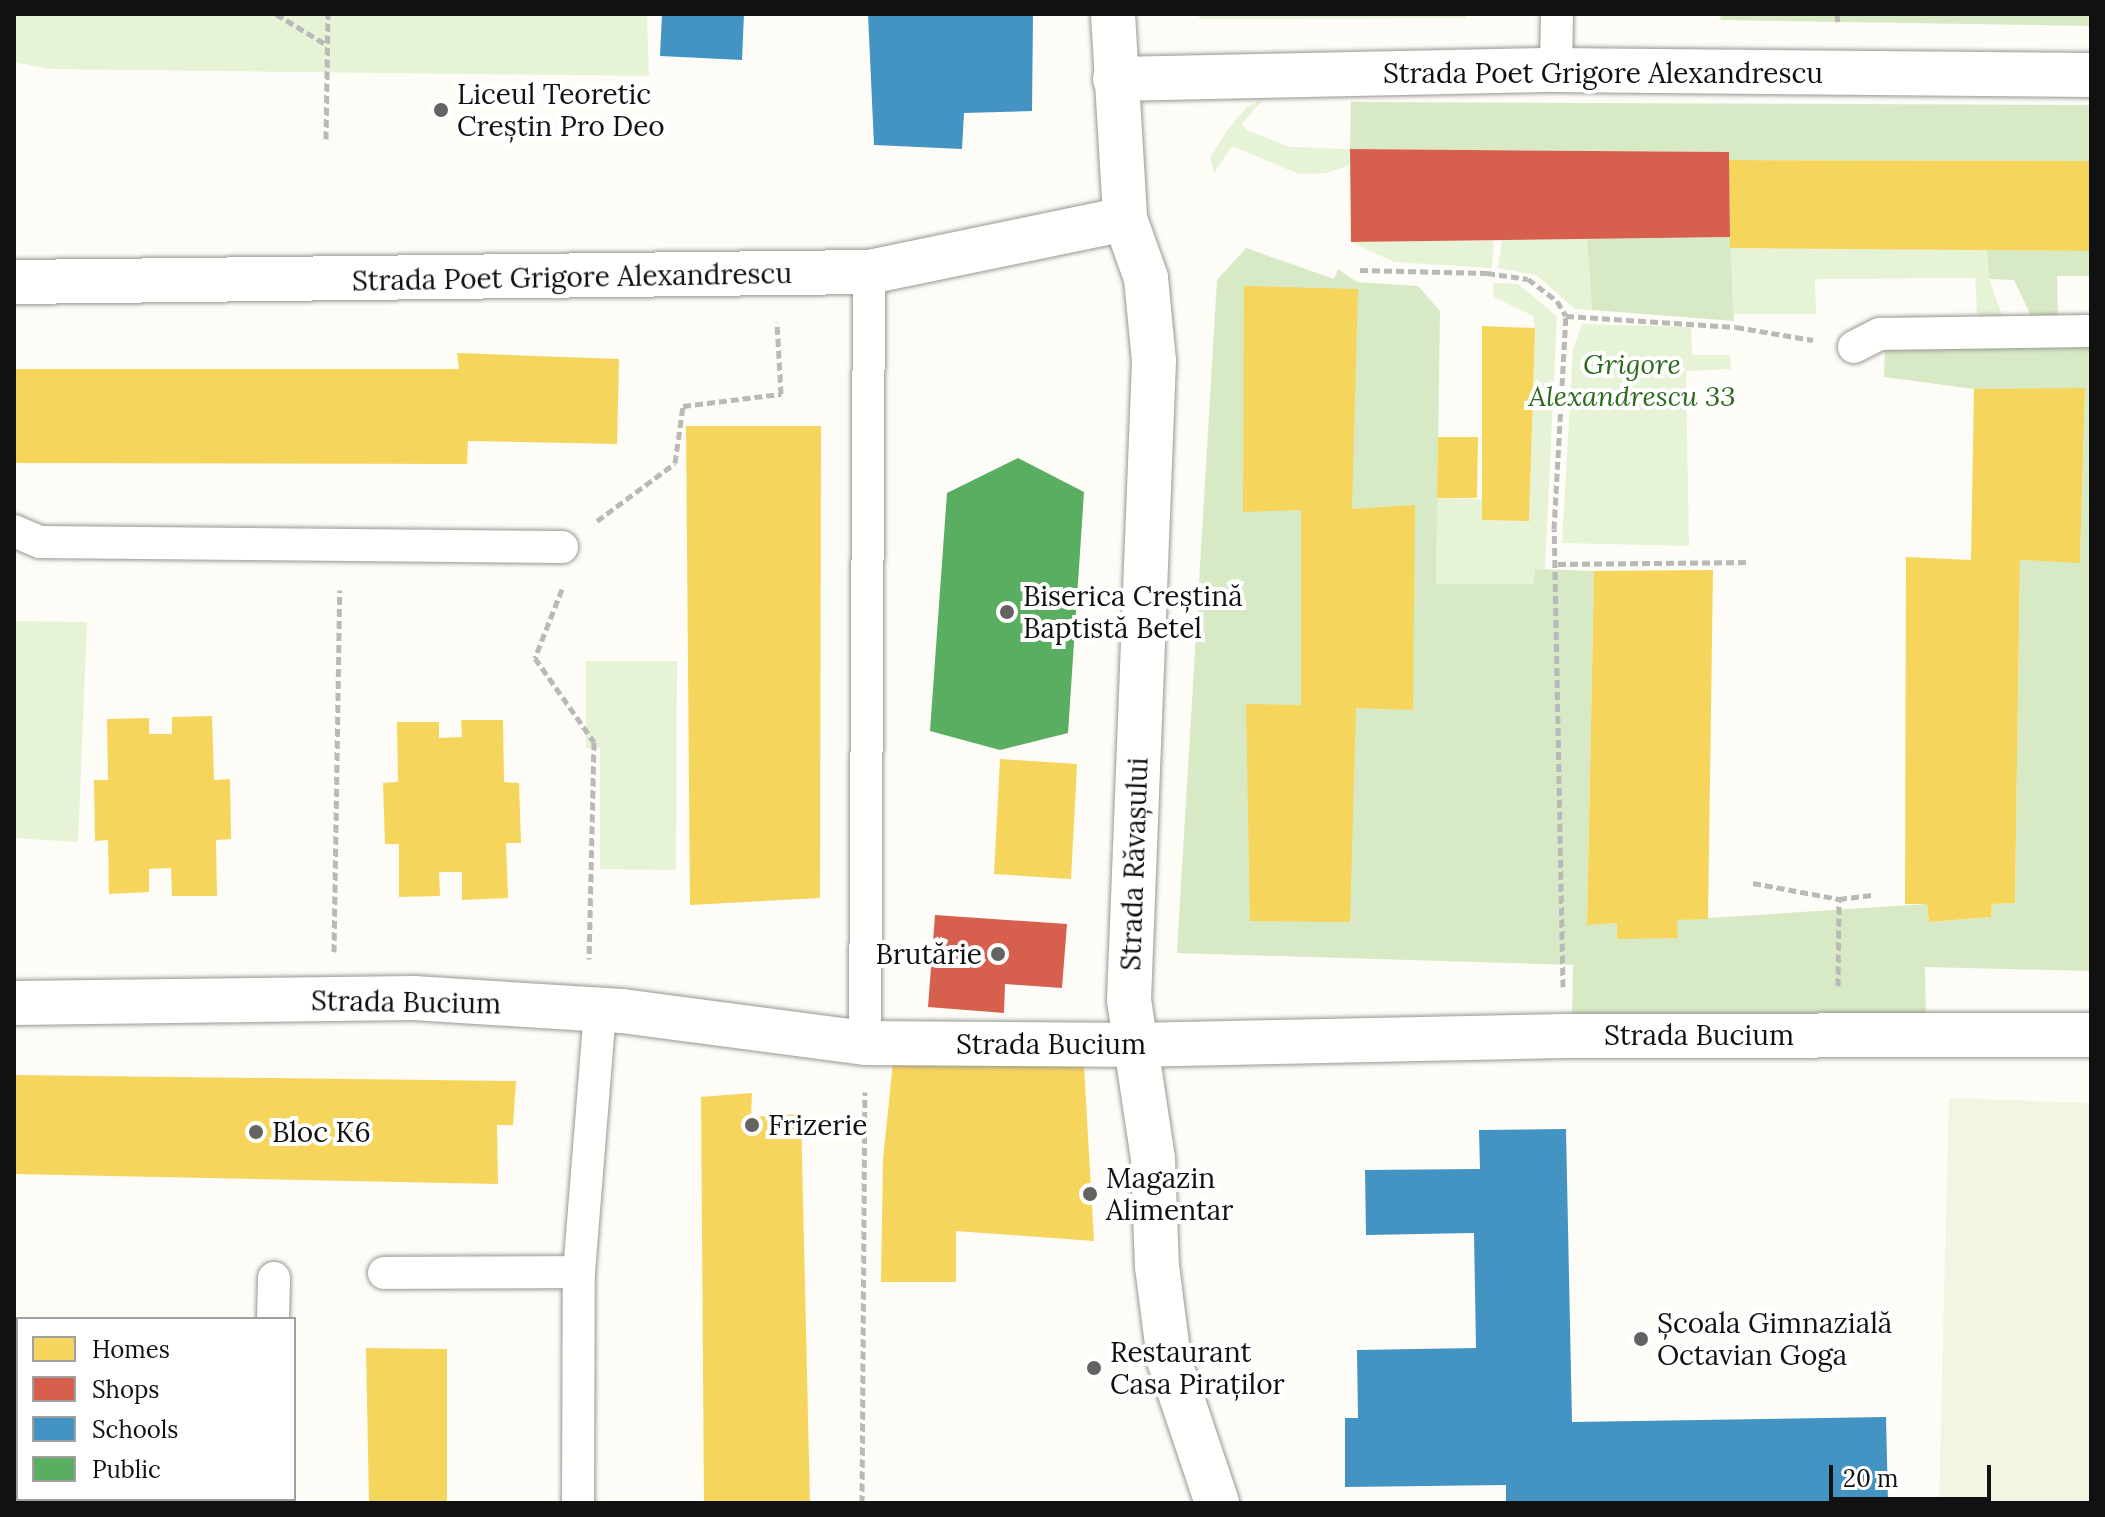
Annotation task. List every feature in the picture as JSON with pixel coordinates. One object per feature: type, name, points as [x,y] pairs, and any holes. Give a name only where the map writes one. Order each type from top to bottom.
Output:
[{"type":"street","name":"Strada Răvașului","points":[[1113,14],[1125,219],[1146,278],[1154,361],[1129,1000],[1132,1045],[1153,1159],[1157,1266],[1169,1360],[1217,1503]]},
{"type":"street","name":"Strada Poet Grigore Alexandrescu","points":[[1115,79],[1556,70],[2091,75]]},
{"type":"street","name":"Strada Poet Grigore Alexandrescu","points":[[14,282],[869,272],[1125,219]]},
{"type":"street","name":"Strada Bucium","points":[[14,1003],[333,999],[594,1009],[865,1043],[1132,1045],[1564,1036],[2091,1035]]},
{"type":"lane","points":[[1556,70],[1557,14]]},
{"type":"lane","points":[[865,1043],[869,272]]},
{"type":"lane","points":[[1854,347],[1880,334],[2091,331]]},
{"type":"lane","points":[[14,531],[40,542],[562,547]]},
{"type":"lane","points":[[578,1503],[579,1272],[594,1009]]},
{"type":"lane","points":[[384,1273],[579,1272]]},
{"type":"lane","points":[[273,1317],[274,1278]]},
{"type":"path","points":[[276,14],[328,45]]},
{"type":"path","points":[[326,139],[328,14]]},
{"type":"path","points":[[1837,14],[1838,22]]},
{"type":"path","points":[[1360,270],[1487,273],[1528,279],[1557,301],[1566,316],[1554,529],[1558,564],[1564,1036]]},
{"type":"path","points":[[594,1009],[594,742],[535,658],[562,597],[562,547],[675,463],[683,406],[781,394],[775,273]]},
{"type":"path","points":[[1566,316],[1736,327],[1854,347]]},
{"type":"path","points":[[333,999],[340,545]]},
{"type":"path","points":[[1558,564],[1749,562]]},
{"type":"path","points":[[1753,883],[1839,899],[1874,895]]},
{"type":"path","points":[[1838,1035],[1839,899]]},
{"type":"path","points":[[862,1503],[865,1043]]},
{"type":"green space","points":[[14,14],[647,14],[649,76],[50,69],[14,62]]},
{"type":"green space","points":[[1193,14],[1466,14],[1466,18],[1203,19]]},
{"type":"green space","points":[[1721,14],[2091,14],[2091,26],[1720,20]]},
{"type":"green space","points":[[1264,99],[1242,123],[1246,130],[1290,147],[1350,149],[1350,165],[1327,173],[1299,174],[1232,146],[1214,173],[1210,157],[1229,128],[1247,107]]},
{"type":"green space","points":[[1351,102],[2091,105],[2091,161],[1729,160],[1728,152],[1350,149]]},
{"type":"green space","points":[[1730,237],[1734,321],[1592,310],[1587,239]]},
{"type":"green space","points":[[1587,239],[1592,310],[1575,309],[1536,275],[1498,268],[1502,240]]},
{"type":"green space","points":[[1494,240],[1492,268],[1394,262],[1351,242]]},
{"type":"green space","points":[[1246,248],[1334,279],[1338,269],[1357,282],[1418,286],[1440,311],[1436,584],[1533,584],[1535,569],[1594,571],[1587,925],[1617,923],[1617,939],[1677,920],[1927,904],[1929,922],[1991,917],[1992,904],[2015,903],[2020,560],[2080,562],[2085,389],[1974,389],[1884,377],[1885,344],[2091,339],[2091,971],[1925,967],[1926,1022],[1572,1024],[1573,965],[1177,953],[1217,280]]},
{"type":"green space","points":[[1730,248],[1987,250],[1989,279],[2006,327],[1978,329],[1975,278],[1815,279],[1816,314],[1734,314]]},
{"type":"green space","points":[[1987,250],[2091,251],[2091,276],[2057,276],[2058,326],[2036,326],[2014,280],[1989,279]]},
{"type":"green space","points":[[1493,283],[1518,284],[1557,316],[1545,571],[1535,569],[1533,584],[1436,584],[1437,498],[1483,499],[1483,520],[1529,521],[1535,328],[1533,316],[1494,297]]},
{"type":"green space","name":"Grigore Alexandrescu 33","points":[[1582,324],[1691,327],[1692,355],[1730,355],[1731,369],[1686,371],[1689,546],[1562,543],[1573,349]]},
{"type":"green space","points":[[14,621],[87,622],[78,842],[14,838]]},
{"type":"green space","points":[[586,661],[677,661],[676,870],[600,869],[600,748],[586,748]]},
{"type":"green space","points":[[1949,1098],[2091,1103],[2091,1503],[1939,1503]]},
{"type":"building: Homes","points":[[1729,160],[2091,161],[2091,251],[1730,248]]},
{"type":"building: Homes","points":[[1244,286],[1358,289],[1352,509],[1415,505],[1413,710],[1356,708],[1350,922],[1250,921],[1246,704],[1301,705],[1301,510],[1243,512]]},
{"type":"building: Homes","points":[[1482,326],[1535,328],[1529,521],[1482,520]]},
{"type":"building: Homes","points":[[457,353],[619,359],[617,444],[468,441],[467,464],[14,463],[14,369],[459,369]]},
{"type":"building: Homes","points":[[2085,388],[2080,563],[2020,560],[2015,903],[1992,904],[1991,917],[1929,922],[1927,904],[1905,904],[1906,557],[1971,560],[1974,389]]},
{"type":"building: Homes","points":[[686,426],[821,426],[820,898],[690,905]]},
{"type":"building: Homes","points":[[1438,437],[1478,437],[1477,498],[1437,498]]},
{"type":"building: Homes","points":[[1713,570],[1708,919],[1677,920],[1678,938],[1617,939],[1617,923],[1587,925],[1594,571]]},
{"type":"building: Homes","points":[[212,716],[214,780],[230,779],[231,839],[216,840],[217,896],[172,896],[171,868],[149,869],[149,892],[109,894],[108,840],[95,841],[94,780],[108,780],[107,719],[149,718],[149,734],[172,734],[172,717]]},
{"type":"building: Homes","points":[[461,720],[503,720],[504,782],[519,783],[521,843],[506,843],[508,898],[462,900],[462,872],[439,872],[440,896],[399,897],[399,844],[385,844],[383,783],[398,782],[397,722],[439,722],[439,738],[462,737]]},
{"type":"building: Homes","points":[[1000,759],[1077,764],[1071,879],[994,874]]},
{"type":"building: Homes","points":[[893,1062],[1084,1066],[1094,1241],[956,1231],[956,1282],[881,1282],[883,1160]]},
{"type":"building: Homes","name":"Bloc K6","points":[[14,1075],[516,1081],[513,1125],[497,1125],[498,1184],[14,1174]]},
{"type":"building: Homes","points":[[752,1093],[751,1117],[801,1114],[810,1503],[704,1503],[701,1097]]},
{"type":"building: Homes","points":[[366,1348],[447,1349],[447,1503],[369,1503]]},
{"type":"building: Homes","points":[[70,1501],[154,1501],[154,1503]]},
{"type":"building: Shops","points":[[1350,149],[1729,152],[1730,237],[1351,242]]},
{"type":"building: Shops","name":"Brutărie","points":[[935,915],[1067,924],[1062,988],[1005,984],[1004,1013],[928,1007]]},
{"type":"building: Schools","points":[[662,14],[744,14],[742,60],[660,56]]},
{"type":"building: Schools","points":[[868,14],[1033,14],[1032,111],[964,113],[962,149],[874,145]]},
{"type":"building: Schools","points":[[1566,1129],[1572,1422],[1886,1417],[1888,1503],[1506,1503],[1506,1485],[1345,1487],[1345,1418],[1358,1418],[1357,1350],[1476,1348],[1474,1233],[1366,1235],[1365,1170],[1480,1169],[1479,1130]]},
{"type":"building: Public","name":"Biserica Creștină Baptistă Betel","points":[[1018,458],[1084,492],[1068,733],[1000,750],[930,731],[947,493]]},
{"type":"place","name":"Liceul Teoretic Creștin Pro Deo","points":[[441,110]]},
{"type":"place","name":"Biserica Creștină Baptistă Betel","points":[[1007,612]]},
{"type":"place","name":"Brutărie","points":[[998,954]]},
{"type":"place","name":"Frizerie","points":[[752,1125]]},
{"type":"place","name":"Bloc K6","points":[[256,1132]]},
{"type":"place","name":"Magazin Alimentar","points":[[1090,1194]]},
{"type":"place","name":"Școala Gimnazială Octavian Goga","points":[[1641,1339]]},
{"type":"place","name":"Restaurant Casa Piraților","points":[[1094,1368]]}]
